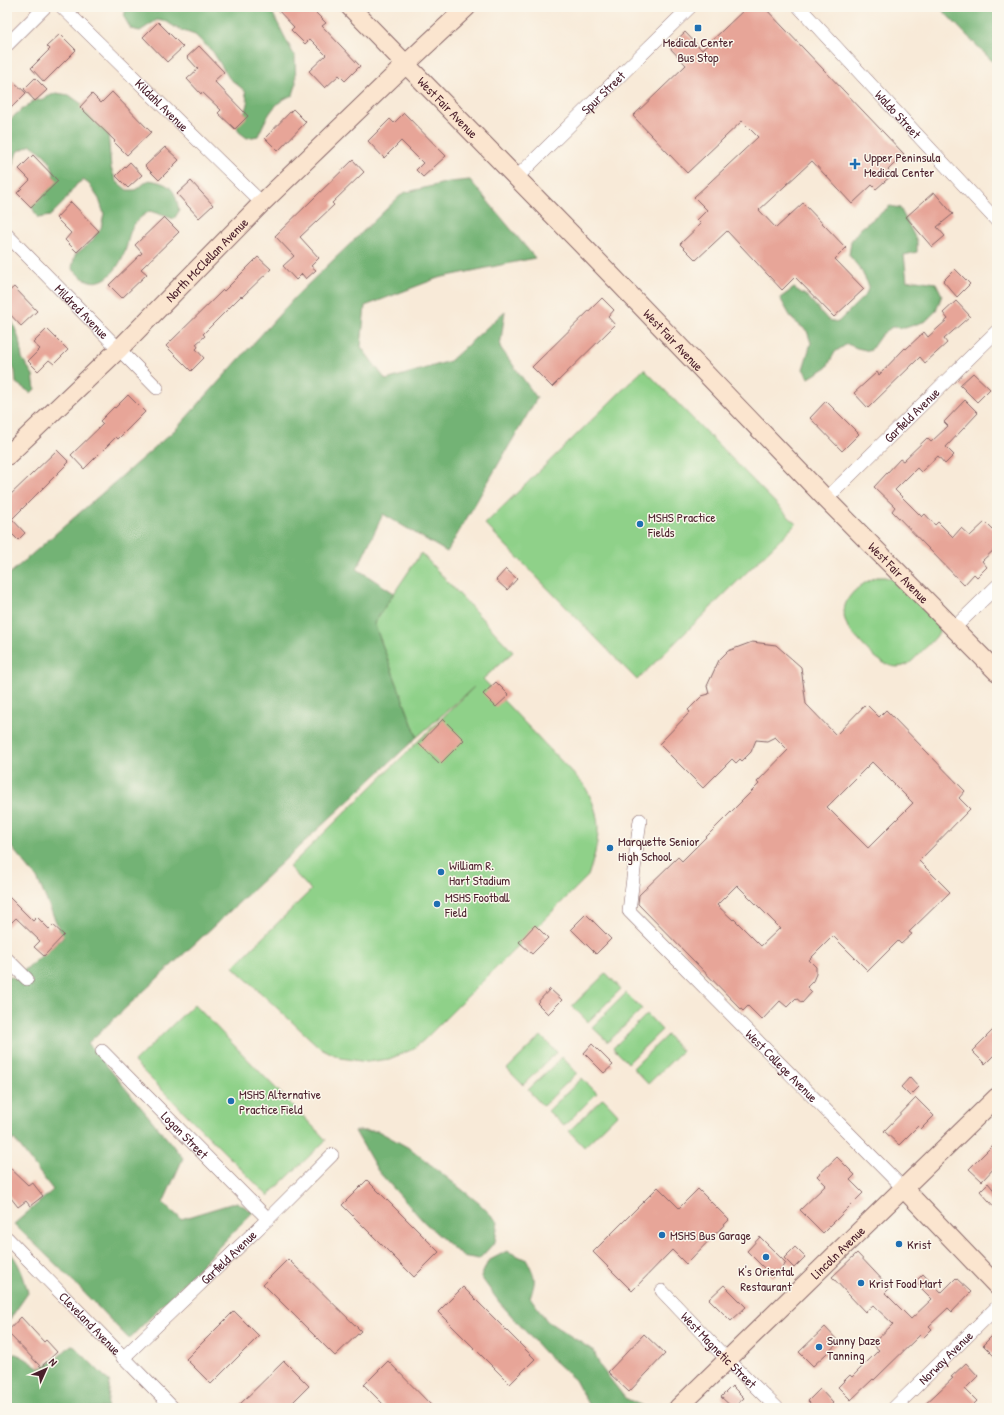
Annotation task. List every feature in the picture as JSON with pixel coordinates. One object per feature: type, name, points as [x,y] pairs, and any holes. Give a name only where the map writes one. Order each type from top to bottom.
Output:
[{"type":"street","points":[[7,45],[45,7]]},
{"type":"street","name":"Kildahl Avenue","points":[[62,7],[262,203]]},
{"type":"street","name":"West Fair Avenue","points":[[350,7],[826,499],[997,672]]},
{"type":"street","name":"North McClellan Avenue","points":[[7,456],[119,349],[262,203],[467,7]]},
{"type":"street","name":"Spur Street","points":[[516,178],[690,7]]},
{"type":"street","name":"Waldo Street","points":[[799,7],[997,221]]},
{"type":"street","name":"Mildred Avenue","points":[[7,235],[157,388]]},
{"type":"street","name":"Garfield Avenue","points":[[826,499],[997,331]]},
{"type":"street","points":[[954,628],[997,586]]},
{"type":"street","name":"West College Avenue","points":[[640,820],[629,911],[904,1188],[997,1286]]},
{"type":"street","points":[[7,959],[27,979]]},
{"type":"street","name":"Logan Street","points":[[102,1051],[268,1220]]},
{"type":"street","name":"Lincoln Avenue","points":[[678,1408],[997,1097]]},
{"type":"street","name":"Garfield Avenue","points":[[123,1358],[268,1220],[332,1155]]},
{"type":"street","name":"Cleveland Avenue","points":[[7,1238],[173,1408]]},
{"type":"street","name":"West Magnetic Street","points":[[662,1291],[727,1359],[777,1408]]},
{"type":"street","name":"Norway Avenue","points":[[894,1408],[997,1307]]},
{"type":"green space","points":[[126,7],[268,7],[295,57],[296,85],[293,95],[280,102],[271,111],[258,136],[247,138],[239,132],[235,121],[243,116],[248,105],[245,91],[229,78],[213,52],[195,35],[178,29],[167,22],[157,20],[140,31],[131,29],[124,17]]},
{"type":"green space","points":[[939,7],[997,7],[997,66]]},
{"type":"green space","points":[[56,93],[69,95],[86,107],[108,132],[111,168],[116,181],[127,190],[135,190],[149,180],[163,183],[174,193],[178,204],[179,211],[174,219],[150,211],[139,219],[131,230],[125,251],[116,269],[103,280],[96,282],[88,281],[72,268],[75,255],[91,242],[101,228],[104,214],[99,199],[89,184],[83,180],[77,184],[62,204],[50,216],[38,218],[29,202],[54,175],[49,160],[31,145],[17,152],[7,181],[7,123],[33,101],[43,99]]},
{"type":"green space","points":[[470,180],[535,258],[438,278],[365,306],[361,347],[386,380],[450,361],[505,311],[500,347],[537,398],[447,552],[383,514],[357,569],[394,593],[374,623],[417,737],[88,1043],[183,1158],[163,1203],[181,1219],[237,1202],[253,1212],[129,1339],[68,1276],[14,1224],[53,1190],[14,1139],[7,1146],[7,976],[15,978],[63,938],[37,878],[7,842],[7,576],[177,428],[297,295],[403,193],[449,182]]},
{"type":"green space","points":[[890,206],[900,208],[917,241],[917,252],[904,255],[907,281],[916,280],[936,283],[942,295],[936,311],[926,321],[905,328],[892,327],[881,335],[870,351],[847,344],[835,352],[827,367],[809,378],[803,369],[811,343],[807,331],[792,319],[780,298],[794,288],[808,297],[828,320],[838,322],[866,294],[869,286],[861,270],[849,255],[851,241],[860,229]]},
{"type":"green space","points":[[7,315],[13,323],[19,339],[22,358],[33,375],[35,389],[31,393],[16,383],[15,371],[7,358]]},
{"type":"green space","name":"MSHS Practice Fields","points":[[644,369],[796,524],[637,680],[485,524]]},
{"type":"green space","name":"William R. Hart Stadium","points":[[421,553],[513,652],[483,679],[584,785],[595,808],[598,830],[597,840],[588,876],[424,1040],[411,1050],[389,1059],[367,1062],[341,1058],[319,1047],[233,967],[311,890],[289,867],[474,687],[417,737],[374,623]]},
{"type":"green space","points":[[877,577],[885,577],[894,580],[939,626],[940,630],[934,639],[910,663],[906,665],[898,667],[890,666],[882,662],[874,656],[849,630],[845,620],[845,607],[850,596],[865,583]]},
{"type":"green space","points":[[606,973],[621,989],[588,1022],[572,1006]]},
{"type":"green space","points":[[626,993],[642,1009],[608,1042],[592,1027]]},
{"type":"green space","name":"MSHS Alternative Practice Field","points":[[194,1004],[326,1140],[268,1196],[134,1062]]},
{"type":"green space","points":[[647,1014],[662,1030],[628,1063],[613,1048]]},
{"type":"green space","points":[[667,1035],[682,1051],[648,1084],[633,1068]]},
{"type":"green space","points":[[541,1036],[557,1052],[523,1085],[507,1069]]},
{"type":"green space","points":[[562,1057],[577,1073],[543,1106],[528,1090]]},
{"type":"green space","points":[[582,1078],[597,1093],[564,1126],[548,1111]]},
{"type":"green space","points":[[603,1098],[618,1114],[584,1147],[569,1131]]},
{"type":"green space","points":[[355,1131],[378,1131],[411,1149],[480,1204],[498,1222],[495,1242],[479,1259],[462,1256],[424,1222],[378,1171]]},
{"type":"green space","points":[[7,1249],[15,1259],[25,1281],[28,1293],[10,1319],[7,1318]]},
{"type":"green space","points":[[507,1251],[527,1260],[534,1278],[534,1286],[530,1297],[547,1321],[594,1351],[600,1366],[625,1398],[647,1408],[590,1408],[575,1380],[545,1353],[499,1302],[481,1277],[488,1261]]},
{"type":"green space","points":[[72,1346],[75,1347],[110,1382],[107,1408],[7,1408],[7,1353],[17,1354],[41,1368],[55,1360]]},
{"type":"building","points":[[275,7],[310,7],[326,23],[322,26],[360,66],[345,81],[339,75],[325,88],[309,71],[326,55],[310,39],[305,44],[291,30],[294,27]]},
{"type":"building","name":"Upper Peninsula Medical Center","points":[[747,7],[764,7],[904,154],[888,170],[892,175],[876,189],[872,185],[852,204],[812,161],[759,210],[776,228],[803,203],[846,248],[835,259],[864,289],[834,317],[795,277],[782,290],[727,231],[696,260],[680,244],[701,224],[697,220],[707,210],[694,197],[758,137],[742,121],[687,173],[633,116],[686,65],[669,47],[685,32],[702,50]]},
{"type":"building","points":[[158,22],[183,47],[167,62],[143,37]]},
{"type":"building","points":[[60,34],[76,50],[44,82],[31,68],[50,49],[47,46]]},
{"type":"building","points":[[199,46],[224,72],[214,81],[248,116],[235,129],[218,113],[221,110],[202,92],[201,94],[187,79],[198,69],[187,57]]},
{"type":"building","points":[[35,78],[47,90],[35,101],[24,89]]},
{"type":"building","points":[[13,81],[26,93],[7,112],[7,87]]},
{"type":"building","points":[[112,92],[151,132],[127,155],[114,142],[115,141],[80,107],[92,94],[101,103]]},
{"type":"building","points":[[293,109],[306,122],[278,151],[265,138]]},
{"type":"building","points":[[404,113],[446,156],[423,177],[416,170],[423,163],[401,141],[384,158],[368,141],[390,119],[394,123]]},
{"type":"building","points":[[165,147],[179,160],[159,180],[145,166]]},
{"type":"building","points":[[33,155],[58,181],[31,207],[17,193],[30,180],[19,169]]},
{"type":"building","points":[[353,160],[364,172],[332,203],[334,205],[300,237],[319,258],[311,266],[316,270],[306,279],[302,274],[296,280],[283,266],[294,256],[275,236]]},
{"type":"building","points":[[130,162],[142,175],[128,188],[116,176]]},
{"type":"building","points":[[191,181],[213,205],[199,218],[177,194]]},
{"type":"building","points":[[934,192],[953,214],[937,227],[945,236],[932,247],[906,217]]},
{"type":"building","points":[[71,202],[99,231],[77,252],[65,240],[71,233],[56,218]]},
{"type":"building","points":[[164,217],[179,232],[141,269],[147,274],[122,298],[109,285],[142,253],[135,245]]},
{"type":"building","points":[[258,257],[271,269],[242,297],[241,296],[203,334],[205,336],[196,344],[198,347],[196,349],[204,358],[191,371],[166,346]]},
{"type":"building","points":[[955,269],[970,284],[957,297],[943,281]]},
{"type":"building","points":[[14,287],[37,311],[21,326],[7,311],[7,293]]},
{"type":"building","points":[[602,298],[614,310],[608,317],[615,325],[552,387],[532,367]]},
{"type":"building","points":[[956,301],[970,316],[944,339],[947,343],[925,363],[920,357],[868,408],[854,393],[877,372],[879,375],[905,348],[906,349],[924,332],[928,337],[948,319],[943,313]]},
{"type":"building","points":[[47,329],[68,350],[54,364],[49,360],[38,371],[28,361],[40,349],[33,343]]},
{"type":"building","points":[[973,373],[990,389],[977,402],[960,385]]},
{"type":"building","points":[[128,395],[145,412],[118,439],[116,437],[84,469],[71,455],[103,424],[100,421]]},
{"type":"building","points":[[965,400],[978,413],[946,447],[954,455],[945,464],[938,456],[921,472],[917,468],[895,490],[922,517],[925,514],[935,525],[938,522],[953,537],[961,528],[970,536],[985,522],[992,529],[997,524],[997,547],[982,561],[987,567],[977,577],[974,574],[964,585],[892,511],[895,507],[874,487],[900,459],[903,461],[927,438],[931,442],[948,426],[944,422]]},
{"type":"building","points":[[826,401],[859,434],[842,451],[810,418]]},
{"type":"building","points":[[57,450],[69,462],[12,519],[25,533],[18,540],[7,529],[7,498]]},
{"type":"building","points":[[506,569],[517,579],[507,590],[496,580]]},
{"type":"building","name":"Marquette Senior High School","points":[[752,642],[776,645],[801,667],[806,704],[836,735],[866,704],[879,717],[886,710],[965,791],[959,798],[970,809],[919,861],[950,892],[909,932],[912,934],[901,944],[898,941],[868,971],[833,936],[809,960],[816,967],[816,974],[813,981],[807,987],[812,992],[802,1003],[796,998],[787,1007],[780,1001],[762,1020],[748,1006],[743,1011],[638,904],[639,895],[678,857],[682,861],[759,784],[757,782],[788,750],[775,737],[767,741],[756,740],[751,752],[742,761],[740,759],[736,763],[732,759],[703,788],[659,744],[690,712],[688,710],[702,696],[709,694],[707,686],[719,660],[728,651]],"holes":[[[872,762],[913,803],[868,848],[827,807]],[[737,885],[780,928],[761,946],[734,919],[733,920],[717,905]]]},
{"type":"building","points":[[496,682],[509,695],[496,707],[483,694]]},
{"type":"building","points":[[443,719],[464,740],[440,764],[419,744]]},
{"type":"building","points":[[7,895],[33,921],[37,917],[49,929],[53,925],[64,935],[44,956],[34,947],[40,941],[16,918],[7,927]]},
{"type":"building","points":[[586,914],[611,939],[596,954],[571,929]]},
{"type":"building","points":[[535,925],[548,938],[532,954],[519,942]]},
{"type":"building","points":[[550,989],[562,1000],[548,1014],[537,1003]]},
{"type":"building","points":[[997,1026],[997,1052],[985,1064],[972,1051]]},
{"type":"building","points":[[592,1044],[613,1065],[604,1073],[584,1053]]},
{"type":"building","points":[[910,1077],[919,1087],[910,1096],[901,1087]]},
{"type":"building","points":[[916,1098],[934,1116],[921,1129],[918,1126],[899,1145],[884,1131]]},
{"type":"building","points":[[997,1141],[997,1165],[982,1181],[969,1169]]},
{"type":"building","points":[[837,1157],[855,1175],[850,1180],[863,1193],[823,1233],[800,1210],[826,1185],[817,1176]]},
{"type":"building","points":[[7,1165],[28,1185],[32,1182],[43,1196],[30,1206],[26,1201],[18,1207],[7,1193]]},
{"type":"building","points":[[367,1180],[439,1252],[414,1277],[342,1205]]},
{"type":"building","points":[[988,1183],[997,1194],[997,1210],[980,1191]]},
{"type":"building","name":"MSHS Bus Garage","points":[[658,1187],[679,1208],[698,1189],[729,1220],[686,1264],[672,1250],[632,1291],[593,1252]]},
{"type":"building","name":"K's Oriental Restaurant","points":[[760,1237],[786,1263],[773,1277],[747,1251]]},
{"type":"building","points":[[795,1247],[805,1257],[794,1268],[784,1258]]},
{"type":"building","points":[[857,1253],[890,1288],[885,1293],[911,1319],[932,1299],[915,1282],[923,1274],[941,1293],[956,1278],[971,1292],[952,1312],[948,1308],[929,1326],[932,1329],[923,1338],[920,1335],[874,1380],[873,1379],[851,1400],[838,1387],[850,1375],[852,1377],[879,1350],[872,1344],[893,1324],[873,1305],[865,1312],[832,1277]]},
{"type":"building","points":[[288,1259],[361,1331],[335,1356],[263,1284]]},
{"type":"building","points":[[724,1285],[746,1307],[731,1321],[709,1299]]},
{"type":"building","points":[[463,1287],[535,1359],[510,1384],[438,1312]]},
{"type":"building","points":[[234,1311],[259,1336],[211,1384],[186,1359]]},
{"type":"building","points":[[21,1317],[44,1342],[46,1340],[57,1352],[41,1367],[7,1332]]},
{"type":"building","name":"Sunny Daze Tanning","points":[[825,1327],[839,1342],[813,1366],[799,1352]]},
{"type":"building","points":[[997,1331],[997,1359],[983,1345]]},
{"type":"building","points":[[644,1334],[665,1354],[629,1392],[608,1372]]},
{"type":"building","points":[[284,1361],[309,1386],[287,1408],[236,1408]]},
{"type":"building","points":[[388,1361],[434,1408],[387,1408],[364,1385]]},
{"type":"building","points":[[966,1363],[978,1376],[965,1389],[977,1401],[970,1408],[921,1408],[953,1378],[951,1377]]},
{"type":"building","points":[[732,1386],[744,1398],[733,1408],[721,1397]]},
{"type":"building","points":[[820,1389],[833,1403],[828,1408],[815,1408],[808,1401]]},
{"type":"place","name":"Medical Center Bus Stop","points":[[698,28]]},
{"type":"place","name":"Upper Peninsula Medical Center","points":[[855,164]]},
{"type":"place","name":"MSHS Practice Fields","points":[[640,524]]},
{"type":"place","name":"Marquette Senior High School","points":[[610,848]]},
{"type":"place","name":"William R. Hart Stadium","points":[[441,872]]},
{"type":"place","name":"MSHS Football Field","points":[[437,904]]},
{"type":"place","name":"MSHS Alternative Practice Field","points":[[231,1101]]},
{"type":"place","name":"MSHS Bus Garage","points":[[662,1235]]},
{"type":"place","name":"Krist","points":[[899,1244]]},
{"type":"place","name":"K's Oriental Restaurant","points":[[766,1257]]},
{"type":"place","name":"Krist Food Mart","points":[[861,1283]]},
{"type":"place","name":"Sunny Daze Tanning","points":[[819,1347]]}]
